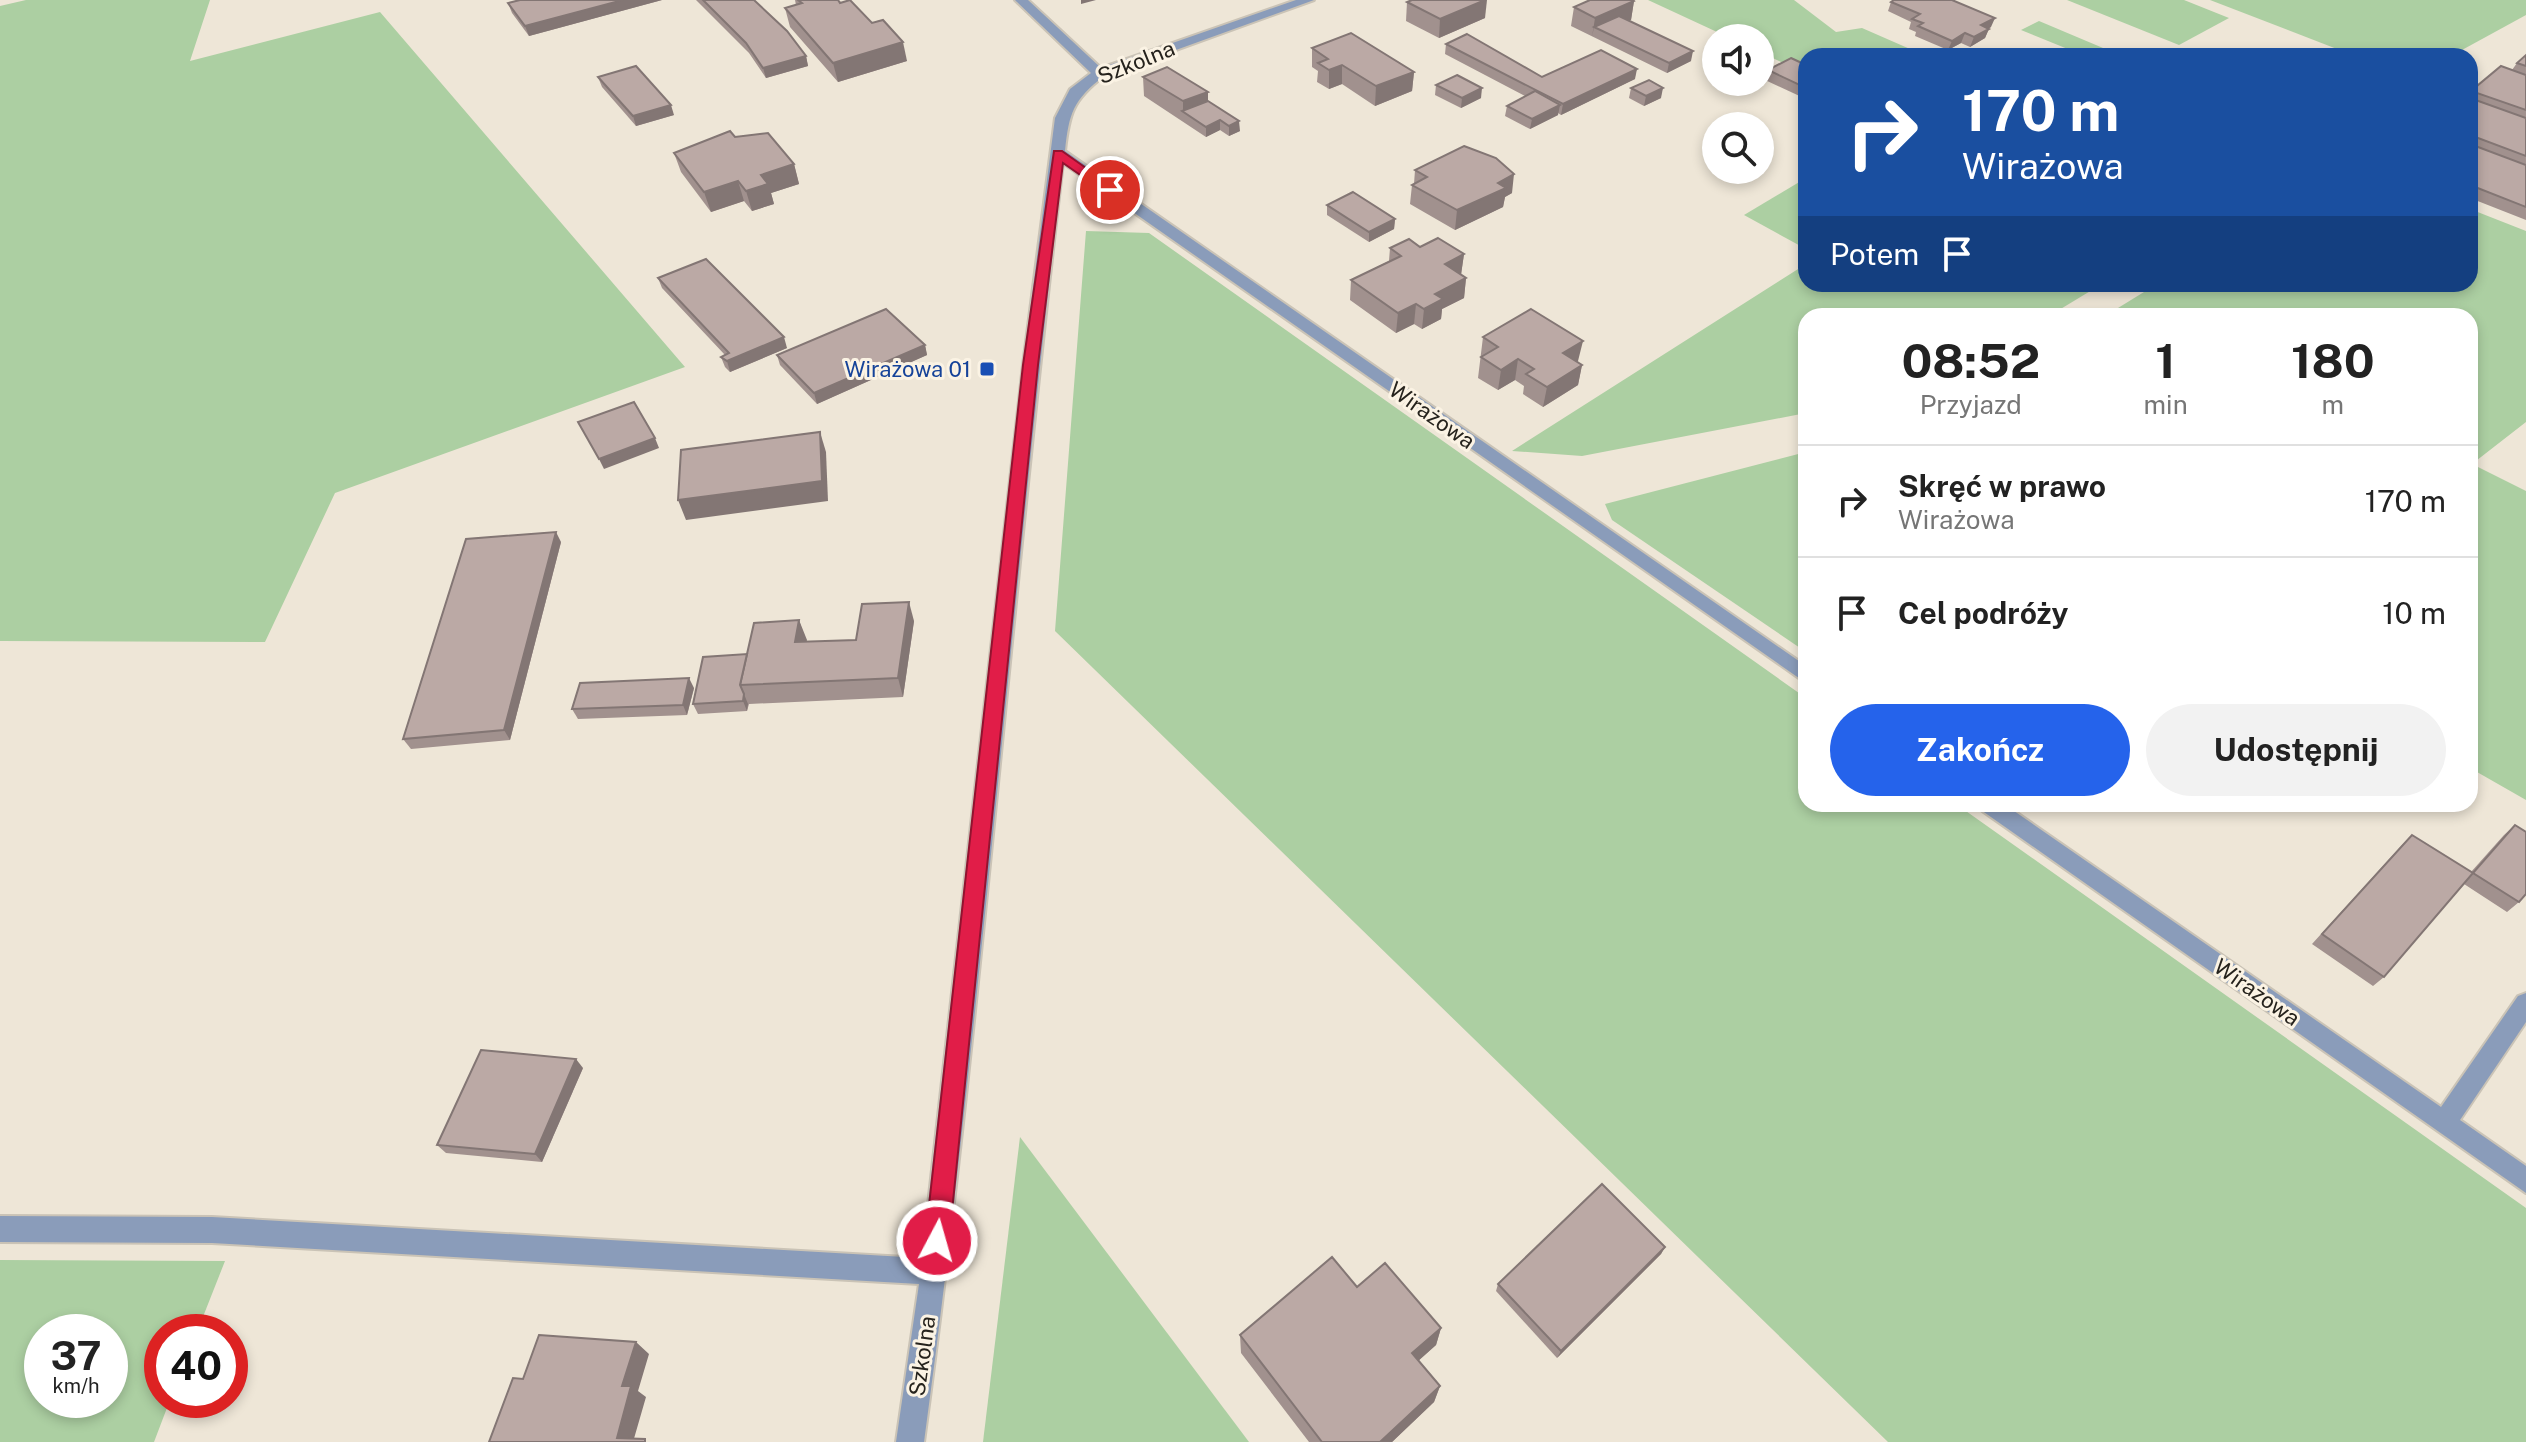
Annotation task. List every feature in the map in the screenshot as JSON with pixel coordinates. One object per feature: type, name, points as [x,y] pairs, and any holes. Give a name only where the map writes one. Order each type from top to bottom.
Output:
[{"type":"street","points":[[1021,0],[1099,73]]},
{"type":"street","name":"Szkolna","points":[[910,1442],[934,1272],[1029,381],[1062,118],[1075,92],[1099,73],[1308,0]]},
{"type":"street","name":"Wirażowa","points":[[1058,153],[1798,670]]},
{"type":"street","name":"Wirażowa","points":[[1999,812],[2526,1181]]},
{"type":"street","points":[[2444,1123],[2526,1003]]},
{"type":"street","points":[[0,1229],[212,1230],[934,1272]]},
{"type":"green space","points":[[26,0],[210,0],[190,61],[380,12],[685,367],[335,493],[265,642],[0,641],[0,6]]},
{"type":"green space","points":[[1648,0],[1794,0],[1836,32],[1862,28],[1908,48],[1798,48],[1798,70],[1774,59],[1774,24],[1702,25]]},
{"type":"green space","points":[[2067,0],[2184,0],[2229,18],[2179,45]]},
{"type":"green space","points":[[2210,0],[2526,0],[2526,15],[2466,48],[2334,48]]},
{"type":"green space","points":[[2039,21],[2103,48],[2065,48],[2021,30]]},
{"type":"green space","points":[[1798,183],[1798,245],[1744,215]]},
{"type":"green space","points":[[2478,212],[2526,231],[2526,422],[2478,459],[2478,308],[2118,308],[2144,292],[2478,292]]},
{"type":"green space","points":[[1086,231],[1149,233],[1798,692],[1798,812],[1967,812],[2526,1208],[2526,1442],[1888,1442],[1055,631]]},
{"type":"green space","points":[[1798,269],[1798,292],[2089,292],[2062,308],[1798,308],[1798,415],[1582,456],[1512,451]]},
{"type":"green space","points":[[1798,454],[1798,647],[1612,520],[1605,504]]},
{"type":"green space","points":[[2478,467],[2526,491],[2526,800],[2478,773]]},
{"type":"green space","points":[[1020,1137],[1249,1442],[983,1442]]},
{"type":"green space","points":[[0,1260],[225,1261],[204,1314],[144,1314],[144,1418],[163,1418],[154,1442],[0,1442]]},
{"type":"building","points":[[520,0],[623,0],[525,26],[508,3]]},
{"type":"building","points":[[703,0],[754,0],[787,31],[806,56],[763,68],[746,43]]},
{"type":"building","points":[[798,0],[838,0],[840,3],[850,0],[872,23],[883,20],[903,42],[833,63],[785,8],[802,3]]},
{"type":"building","points":[[1485,0],[1440,19],[1407,2]]},
{"type":"building","points":[[1590,0],[1634,1],[1595,18],[1574,7]]},
{"type":"building","points":[[1952,0],[1995,18],[1981,25],[1989,29],[1974,37],[1965,33],[1952,41],[1918,26],[1923,23],[1912,19],[1920,14],[1891,2]]},
{"type":"building","points":[[1619,16],[1693,51],[1669,63],[1594,27]]},
{"type":"building","points":[[1351,33],[1414,72],[1376,86],[1342,65],[1329,70],[1318,63],[1328,59],[1312,48]]},
{"type":"building","points":[[1467,34],[1542,77],[1601,50],[1637,69],[1563,104],[1446,44]]},
{"type":"building","points":[[2526,55],[2526,66],[2517,63]]},
{"type":"building","points":[[1791,58],[1798,61],[1798,84],[1774,73],[1774,67]]},
{"type":"building","points":[[636,66],[671,105],[633,116],[598,77]]},
{"type":"building","points":[[2501,66],[2526,75],[2526,110],[2478,93],[2478,85]]},
{"type":"building","points":[[1167,67],[1208,92],[1183,101],[1143,77]]},
{"type":"building","points":[[1457,75],[1482,88],[1462,98],[1436,85]]},
{"type":"building","points":[[1649,80],[1663,88],[1646,96],[1631,88]]},
{"type":"building","points":[[1535,91],[1560,105],[1532,119],[1507,106]]},
{"type":"building","points":[[1208,101],[1239,121],[1229,126],[1220,120],[1206,127],[1182,111]]},
{"type":"building","points":[[2478,101],[2526,118],[2526,156],[2478,138]]},
{"type":"building","points":[[730,131],[735,137],[768,133],[794,164],[761,175],[768,184],[746,191],[738,181],[704,192],[674,153]]},
{"type":"building","points":[[1464,146],[1496,158],[1514,174],[1498,183],[1506,188],[1457,210],[1412,185],[1427,177],[1415,170]]},
{"type":"building","points":[[2478,147],[2526,165],[2526,207],[2478,188]]},
{"type":"building","points":[[1353,192],[1395,219],[1369,232],[1327,205]]},
{"type":"building","points":[[1438,238],[1464,254],[1445,264],[1466,278],[1435,294],[1443,299],[1424,309],[1416,304],[1398,313],[1351,280],[1401,256],[1390,248],[1409,239],[1420,247]]},
{"type":"building","points":[[706,259],[784,337],[727,361],[721,357],[729,353],[658,278]]},
{"type":"building","points":[[886,309],[925,345],[814,393],[777,355]]},
{"type":"building","points":[[1531,309],[1583,341],[1563,353],[1582,365],[1547,387],[1526,374],[1534,369],[1518,359],[1501,370],[1481,357],[1498,347],[1483,337]]},
{"type":"building","points":[[634,402],[655,438],[599,459],[578,422]]},
{"type":"building","points":[[820,432],[822,481],[678,500],[681,450]]},
{"type":"building","points":[[556,532],[504,730],[403,739],[466,539]]},
{"type":"building","points":[[909,602],[898,678],[740,685],[754,623],[799,620],[795,642],[856,640],[862,604]]},
{"type":"building","points":[[747,654],[740,685],[743,701],[693,704],[703,657]]},
{"type":"building","points":[[689,678],[683,705],[572,709],[580,683]]},
{"type":"building","points":[[2515,825],[2526,832],[2526,894],[2519,902],[2473,873]]},
{"type":"building","points":[[2412,835],[2473,873],[2384,977],[2322,934]]},
{"type":"building","points":[[481,1050],[576,1059],[535,1154],[437,1145]]},
{"type":"building","points":[[1602,1184],[1665,1247],[1561,1351],[1498,1284]]},
{"type":"building","points":[[1332,1257],[1357,1287],[1385,1263],[1441,1328],[1412,1353],[1440,1386],[1380,1442],[1322,1442],[1240,1335]]},
{"type":"building","points":[[539,1335],[636,1342],[622,1386],[631,1386],[617,1438],[645,1439],[645,1442],[489,1442],[513,1378],[523,1379]]},
{"type":"place","name":"Wirażowa 01","points":[[987,369]]},
{"type":"route","points":[[937,1241],[1031,365],[1058,153],[1110,190]]}]
